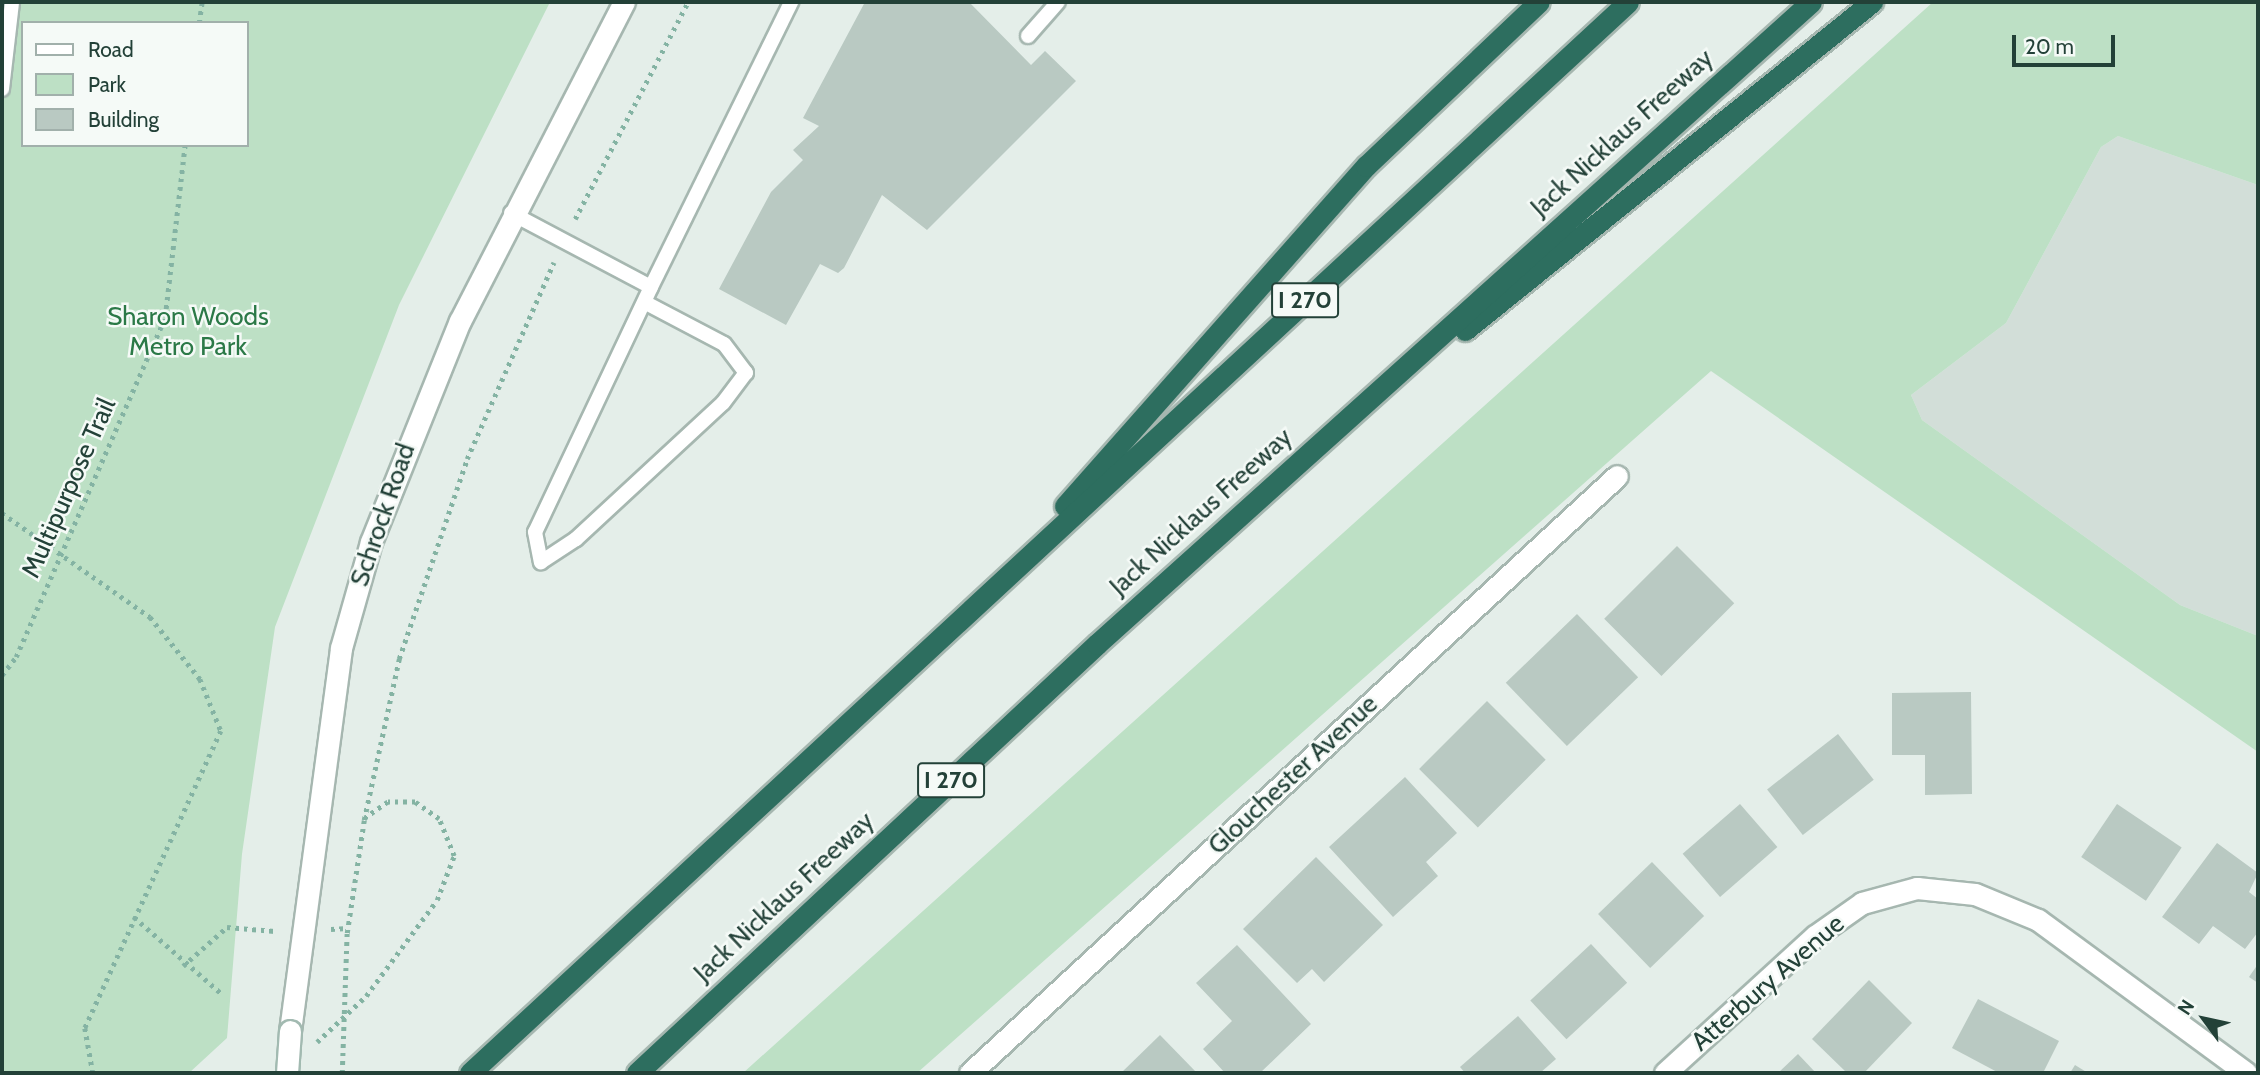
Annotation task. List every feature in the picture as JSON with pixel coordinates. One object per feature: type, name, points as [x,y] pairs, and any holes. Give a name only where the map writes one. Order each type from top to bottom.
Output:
[{"type":"highway","points":[[982,599],[1366,166],[1539,2]]},
{"type":"highway","name":"I 270","points":[[470,1073],[1629,2]]},
{"type":"highway","name":"Jack Nicklaus Freeway","points":[[637,1073],[1267,489],[1811,2]]},
{"type":"highway","points":[[1267,489],[1872,2]]},
{"type":"street","name":"Schrock Road","points":[[288,1073],[300,935],[341,648],[371,542],[421,410],[511,213],[624,2]]},
{"type":"street","name":"Glouchester Avenue","points":[[970,1073],[1617,476]]},
{"type":"street","name":"Atterbury Avenue","points":[[1665,1073],[1815,936],[1862,903],[1917,888],[1975,894],[2038,920],[2246,1073]]},
{"type":"lane","points":[[2,89],[12,2]]},
{"type":"lane","points":[[644,302],[724,344],[746,373],[723,403],[576,539],[541,562],[535,532],[651,287],[791,2]]},
{"type":"lane","points":[[1028,36],[1058,2]]},
{"type":"lane","points":[[511,213],[651,287]]},
{"type":"path","points":[[199,21],[202,2]]},
{"type":"path","points":[[342,1073],[347,933],[364,820],[399,659],[467,459],[564,239],[688,2]]},
{"type":"path","name":"Multipurpose Trail","points":[[2,675],[16,657],[164,317],[185,147]]},
{"type":"path","points":[[2,513],[62,552],[150,617],[200,679],[221,731],[85,1028],[93,1073]]},
{"type":"path","points":[[311,1048],[366,996],[437,900],[454,856],[439,820],[415,802],[388,802],[364,820]]},
{"type":"path","points":[[134,917],[183,965],[223,995]]},
{"type":"path","points":[[183,965],[227,927],[300,935]]},
{"type":"shaded area","points":[[2118,136],[2258,185],[2258,636],[2180,605],[1922,420],[1911,395],[2006,323],[2101,147]]},
{"type":"green space","name":"Sharon Woods Metro Park","points":[[2,2],[550,2],[399,305],[275,627],[242,854],[227,1038],[189,1073],[2,1073]]},
{"type":"green space","points":[[1933,2],[2258,2],[2258,185],[2118,136],[2101,147],[2006,323],[1911,395],[1922,420],[2180,605],[2258,636],[2258,752],[1711,371],[917,1073],[743,1073]]},
{"type":"building","points":[[865,2],[969,2],[1031,65],[1045,51],[1076,81],[927,230],[882,195],[844,268],[838,273],[820,264],[786,325],[719,289],[771,192],[803,160],[793,150],[819,126],[803,118]]},
{"type":"building","points":[[1677,546],[1734,603],[1661,676],[1604,619]]},
{"type":"building","points":[[1577,614],[1638,677],[1567,746],[1506,683]]},
{"type":"building","points":[[1971,692],[1972,794],[1925,795],[1925,755],[1892,755],[1892,693]]},
{"type":"building","points":[[1487,701],[1546,760],[1478,828],[1419,769]]},
{"type":"building","points":[[1838,734],[1874,780],[1803,835],[1767,789]]},
{"type":"building","points":[[1405,777],[1457,833],[1426,862],[1438,876],[1393,917],[1329,847]]},
{"type":"building","points":[[1740,804],[1777,847],[1720,897],[1683,854]]},
{"type":"building","points":[[2117,804],[2182,848],[2146,901],[2081,857]]},
{"type":"building","points":[[2217,843],[2258,873],[2249,892],[2258,899],[2258,932],[2245,949],[2213,926],[2199,944],[2162,917]]},
{"type":"building","points":[[1316,857],[1383,925],[1324,982],[1312,969],[1297,983],[1243,929]]},
{"type":"building","points":[[1652,862],[1704,916],[1650,968],[1598,914]]},
{"type":"building","points":[[1591,944],[1627,983],[1566,1039],[1530,1001]]},
{"type":"building","points":[[1237,945],[1311,1024],[1260,1073],[1225,1073],[1203,1049],[1232,1021],[1196,983]]},
{"type":"building","points":[[2258,964],[2258,983],[2249,977]]},
{"type":"building","points":[[1869,980],[1912,1023],[1864,1073],[1847,1073],[1812,1039]]},
{"type":"building","points":[[1978,999],[2059,1041],[2043,1073],[1999,1073],[1952,1048]]},
{"type":"building","points":[[1518,1016],[1556,1059],[1540,1073],[1465,1073],[1460,1067]]},
{"type":"building","points":[[1160,1035],[1197,1073],[1121,1073]]},
{"type":"building","points":[[1798,1054],[1816,1073],[1778,1073]]},
{"type":"building","points":[[2075,1065],[2088,1073],[2070,1073]]}]
